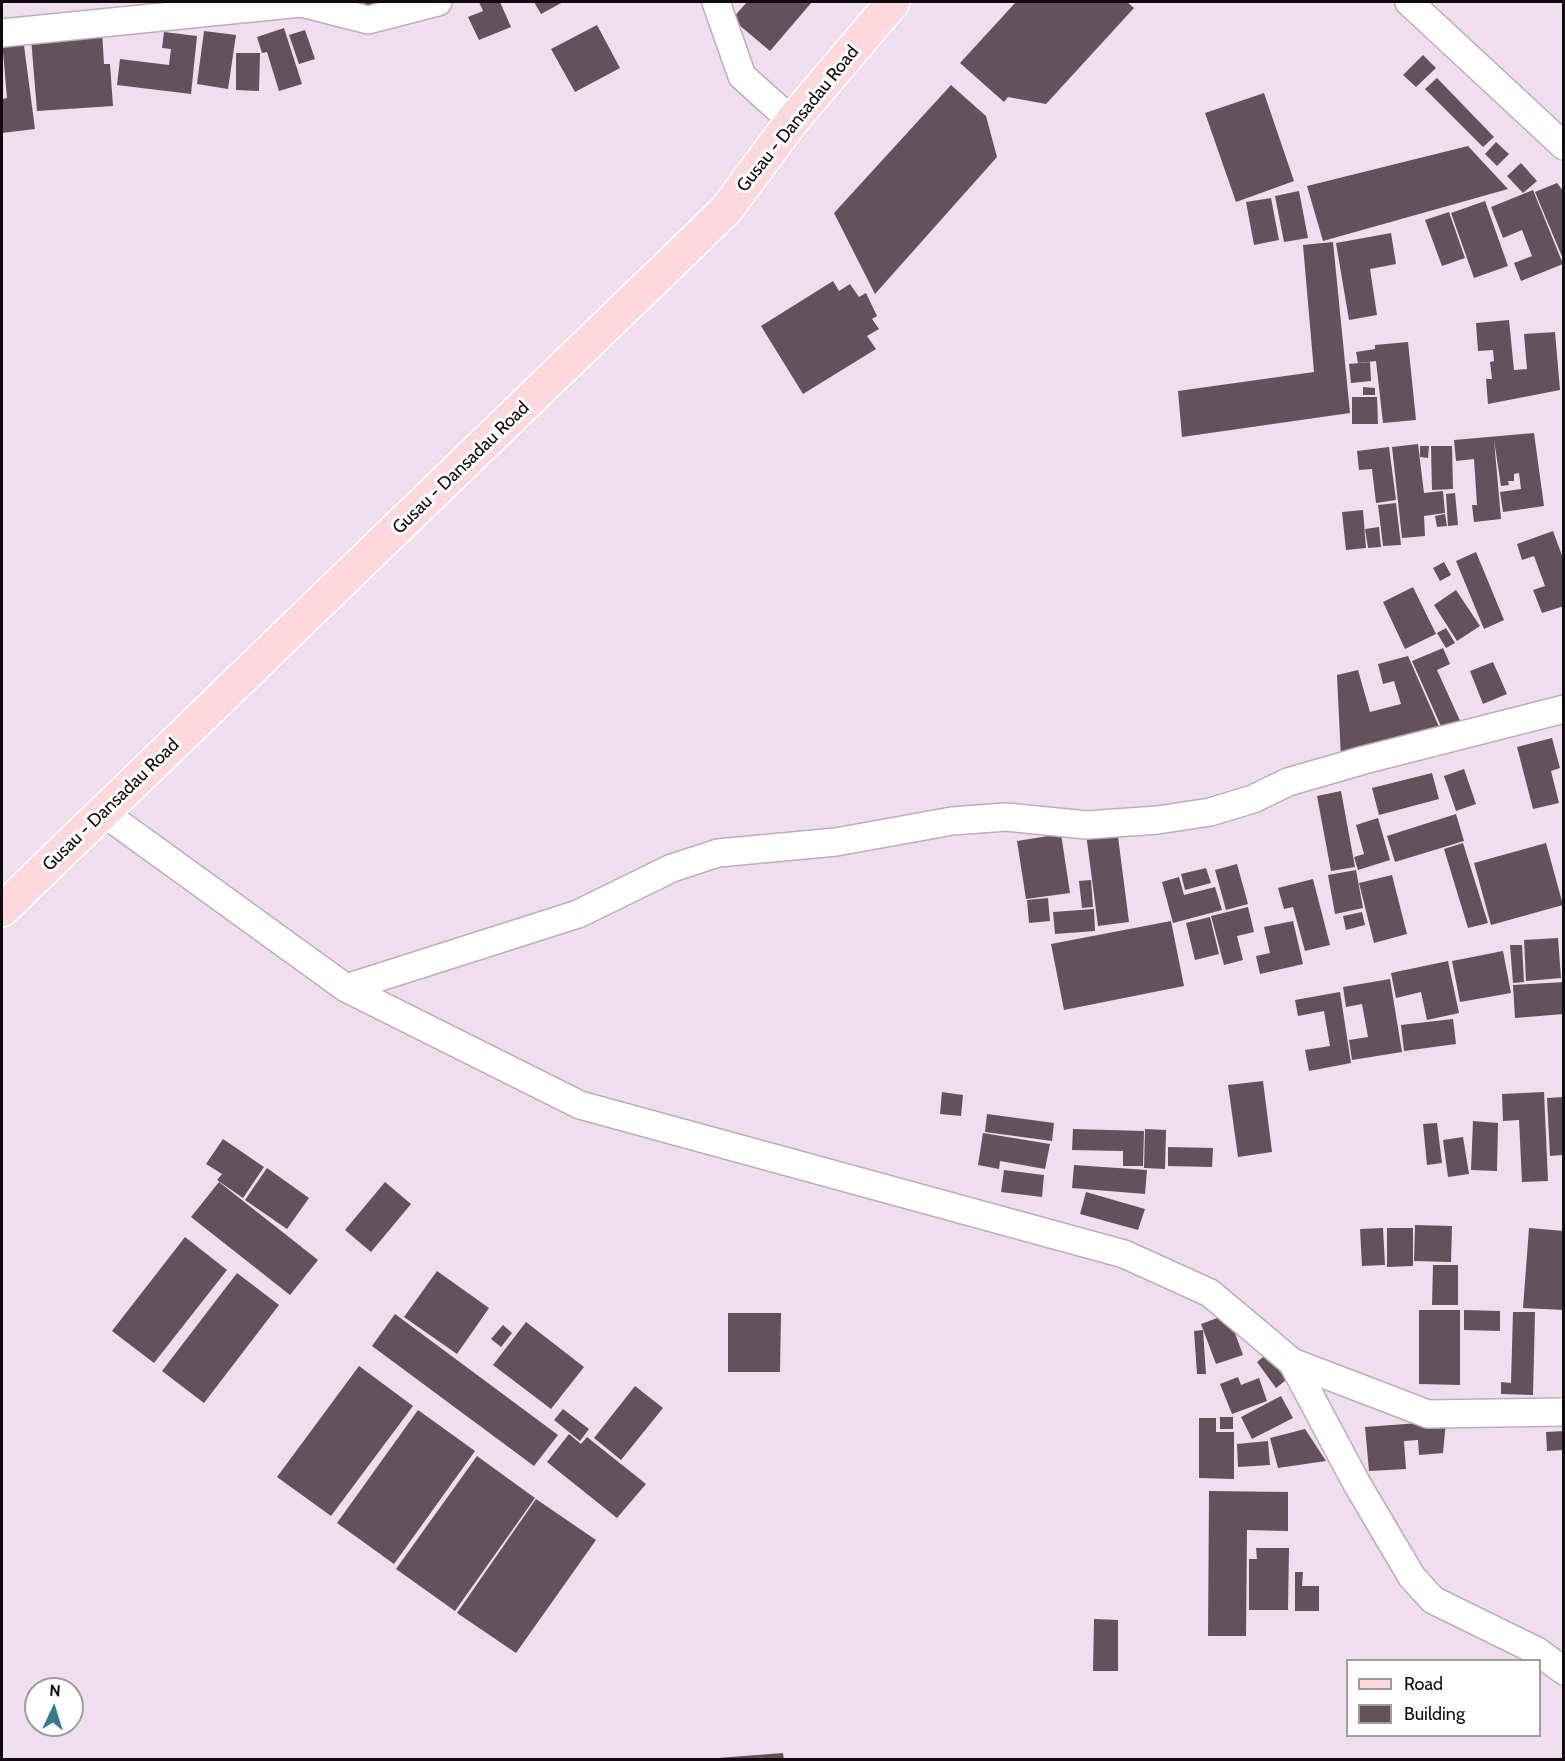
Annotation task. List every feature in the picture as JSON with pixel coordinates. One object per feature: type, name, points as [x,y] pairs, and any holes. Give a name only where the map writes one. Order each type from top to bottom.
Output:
[{"type":"main road","name":"Gusau - Dansadau Road","points":[[2,909],[726,210],[792,121],[893,2]]},
{"type":"street","points":[[132,2],[161,18]]},
{"type":"street","points":[[2,33],[301,3],[368,20],[438,2]]},
{"type":"street","points":[[716,2],[742,76],[792,121]]},
{"type":"street","points":[[1409,2],[1563,146]]},
{"type":"street","points":[[346,988],[578,914],[672,868],[718,853],[836,842],[952,821],[1006,818],[1087,825],[1158,820],[1210,812],[1253,798],[1288,782],[1563,709]]},
{"type":"street","points":[[104,813],[346,988],[580,1105],[1124,1254],[1210,1293],[1292,1362],[1428,1414],[1563,1412]]},
{"type":"street","points":[[1292,1362],[1357,1484],[1412,1577],[1433,1600],[1537,1651],[1563,1671]]},
{"type":"building","points":[[364,2],[391,2],[366,8]]},
{"type":"building","points":[[479,2],[500,2],[511,27],[479,40],[468,17],[483,11]]},
{"type":"building","points":[[534,2],[563,2],[541,14]]},
{"type":"building","points":[[747,2],[812,2],[770,51],[732,19]]},
{"type":"building","points":[[1016,2],[1127,2],[1134,8],[1046,104],[1008,97],[1004,102],[960,63]]},
{"type":"building","points":[[597,25],[620,68],[575,92],[551,49]]},
{"type":"building","points":[[284,28],[302,84],[279,91],[267,52],[262,53],[257,37]]},
{"type":"building","points":[[305,30],[315,59],[299,64],[289,35]]},
{"type":"building","points":[[204,31],[236,35],[228,89],[197,84]]},
{"type":"building","points":[[102,32],[104,64],[110,64],[113,106],[37,111],[31,38]]},
{"type":"building","points":[[164,32],[197,36],[191,94],[117,85],[120,59],[169,65],[171,49],[162,48]]},
{"type":"building","points":[[23,38],[35,129],[2,133],[2,99],[7,98],[2,40]]},
{"type":"building","points":[[236,53],[260,53],[259,91],[236,90]]},
{"type":"building","points":[[1423,55],[1436,68],[1416,87],[1403,75]]},
{"type":"building","points":[[1437,78],[1494,137],[1483,147],[1425,89]]},
{"type":"building","points":[[951,85],[986,116],[997,157],[875,294],[834,213]]},
{"type":"building","points":[[1264,93],[1294,181],[1236,202],[1205,113]]},
{"type":"building","points":[[1496,142],[1509,154],[1497,166],[1485,154]]},
{"type":"building","points":[[1468,146],[1508,189],[1323,241],[1307,186]]},
{"type":"building","points":[[1521,163],[1537,181],[1523,193],[1507,176]]},
{"type":"building","points":[[1557,183],[1564,192],[1563,259],[1535,192]]},
{"type":"building","points":[[1533,190],[1563,264],[1521,281],[1514,263],[1532,256],[1522,230],[1503,238],[1491,207]]},
{"type":"building","points":[[1299,191],[1308,238],[1284,242],[1275,196]]},
{"type":"building","points":[[1271,198],[1279,240],[1254,245],[1246,202]]},
{"type":"building","points":[[1485,201],[1508,266],[1474,278],[1451,213]]},
{"type":"building","points":[[1449,212],[1465,258],[1442,266],[1425,220]]},
{"type":"building","points":[[1391,233],[1396,264],[1370,269],[1377,315],[1349,320],[1336,243]]},
{"type":"building","points":[[1333,242],[1350,413],[1182,437],[1178,391],[1314,372],[1303,245]]},
{"type":"building","points":[[833,281],[839,291],[850,284],[859,297],[866,293],[877,316],[872,319],[879,329],[867,336],[876,349],[803,394],[761,326]]},
{"type":"building","points":[[1509,320],[1514,370],[1527,369],[1524,334],[1555,332],[1560,390],[1488,404],[1486,379],[1492,379],[1490,362],[1494,361],[1493,350],[1478,351],[1476,323]]},
{"type":"building","points":[[1408,342],[1416,420],[1383,423],[1376,361],[1358,363],[1356,352],[1375,349],[1375,345]]},
{"type":"building","points":[[1370,362],[1371,381],[1351,383],[1349,364]]},
{"type":"building","points":[[1363,387],[1375,388],[1375,395],[1363,395]]},
{"type":"building","points":[[1352,397],[1377,397],[1378,424],[1352,424]]},
{"type":"building","points":[[1534,433],[1544,506],[1503,512],[1500,492],[1521,489],[1519,473],[1514,474],[1514,481],[1508,481],[1509,485],[1501,486],[1494,440],[1501,519],[1474,522],[1472,505],[1477,505],[1474,459],[1456,461],[1454,440]]},
{"type":"building","points":[[1418,444],[1424,493],[1443,491],[1445,513],[1424,516],[1425,536],[1402,538],[1392,447]]},
{"type":"building","points":[[1420,446],[1429,446],[1428,458],[1420,457]]},
{"type":"building","points":[[1431,446],[1452,446],[1453,489],[1432,490]]},
{"type":"building","points":[[1389,447],[1396,500],[1376,503],[1372,469],[1359,470],[1357,451]]},
{"type":"building","points":[[1455,493],[1458,525],[1448,526],[1446,494]]},
{"type":"building","points":[[1396,503],[1401,545],[1383,546],[1378,505]]},
{"type":"building","points":[[1363,510],[1366,548],[1346,550],[1342,512]]},
{"type":"building","points":[[1445,514],[1447,526],[1437,527],[1435,516]]},
{"type":"building","points":[[1379,527],[1381,547],[1368,548],[1365,529]]},
{"type":"building","points":[[1553,531],[1564,561],[1564,606],[1542,613],[1533,590],[1545,586],[1534,556],[1522,560],[1517,544]]},
{"type":"building","points":[[1476,552],[1504,620],[1484,629],[1456,561]]},
{"type":"building","points":[[1444,562],[1451,575],[1440,581],[1433,568]]},
{"type":"building","points":[[1413,587],[1436,634],[1405,649],[1383,602]]},
{"type":"building","points":[[1456,590],[1480,626],[1457,641],[1434,605]]},
{"type":"building","points":[[1446,628],[1455,643],[1446,648],[1437,633]]},
{"type":"building","points":[[1443,648],[1450,664],[1437,670],[1462,725],[1444,733],[1412,661]]},
{"type":"building","points":[[1408,656],[1440,729],[1341,759],[1337,675],[1358,670],[1370,712],[1401,704],[1394,681],[1383,684],[1378,664]]},
{"type":"building","points":[[1493,662],[1507,694],[1483,704],[1470,671]]},
{"type":"building","points":[[1552,738],[1560,768],[1551,771],[1559,803],[1533,809],[1517,747]]},
{"type":"building","points":[[1464,769],[1476,804],[1456,811],[1444,776]]},
{"type":"building","points":[[1432,773],[1439,799],[1379,815],[1372,788]]},
{"type":"building","points":[[1341,791],[1355,867],[1331,871],[1317,796]]},
{"type":"building","points":[[1456,814],[1464,841],[1395,862],[1387,836]]},
{"type":"building","points":[[1378,818],[1390,860],[1358,870],[1354,857],[1364,854],[1356,825]]},
{"type":"building","points":[[1117,829],[1129,922],[1098,926],[1086,833]]},
{"type":"building","points":[[1061,834],[1070,893],[1026,899],[1017,841]]},
{"type":"building","points":[[1463,843],[1488,923],[1468,928],[1444,849]]},
{"type":"building","points":[[1546,843],[1563,905],[1491,925],[1474,863]]},
{"type":"building","points":[[1237,864],[1248,904],[1226,910],[1215,870]]},
{"type":"building","points":[[1206,868],[1211,883],[1185,890],[1181,874]]},
{"type":"building","points":[[1356,870],[1363,908],[1335,914],[1328,875]]},
{"type":"building","points":[[1392,875],[1407,934],[1374,943],[1359,883]]},
{"type":"building","points":[[1179,877],[1184,895],[1215,887],[1222,910],[1173,923],[1162,882]]},
{"type":"building","points":[[1313,879],[1330,945],[1305,951],[1293,907],[1284,909],[1278,888]]},
{"type":"building","points":[[1091,880],[1093,907],[1082,908],[1079,881]]},
{"type":"building","points":[[1048,898],[1050,921],[1029,923],[1027,900]]},
{"type":"building","points":[[1248,907],[1254,932],[1237,936],[1243,960],[1224,965],[1211,916]]},
{"type":"building","points":[[1094,909],[1095,931],[1055,934],[1053,912]]},
{"type":"building","points":[[1362,912],[1365,925],[1346,930],[1343,916]]},
{"type":"building","points":[[1210,917],[1219,954],[1195,960],[1186,923]]},
{"type":"building","points":[[1171,921],[1184,986],[1064,1010],[1051,944]]},
{"type":"building","points":[[1293,921],[1303,964],[1260,974],[1256,956],[1270,953],[1264,927]]},
{"type":"building","points":[[1558,938],[1561,978],[1526,981],[1524,940]]},
{"type":"building","points":[[1510,945],[1522,945],[1524,982],[1513,983]]},
{"type":"building","points":[[1503,951],[1511,993],[1460,1002],[1452,961]]},
{"type":"building","points":[[1448,961],[1459,1013],[1427,1020],[1421,992],[1396,998],[1391,973]]},
{"type":"building","points":[[1390,979],[1402,1052],[1352,1060],[1349,1040],[1368,1037],[1362,1004],[1346,1007],[1343,987]]},
{"type":"building","points":[[1564,982],[1564,1014],[1515,1018],[1513,985]]},
{"type":"building","points":[[1340,992],[1351,1063],[1309,1071],[1305,1050],[1330,1046],[1324,1011],[1298,1016],[1295,1000]]},
{"type":"building","points":[[1453,1019],[1456,1044],[1404,1051],[1401,1025]]},
{"type":"building","points":[[1263,1081],[1272,1152],[1238,1157],[1228,1085]]},
{"type":"building","points":[[942,1092],[963,1095],[961,1116],[940,1114]]},
{"type":"building","points":[[1544,1092],[1548,1181],[1522,1182],[1519,1120],[1503,1121],[1502,1094]]},
{"type":"building","points":[[1564,1097],[1564,1155],[1550,1156],[1547,1098]]},
{"type":"building","points":[[987,1114],[1054,1123],[1052,1141],[985,1132]]},
{"type":"building","points":[[1473,1121],[1498,1123],[1497,1171],[1471,1170]]},
{"type":"building","points":[[1437,1123],[1442,1163],[1427,1165],[1423,1124]]},
{"type":"building","points":[[1073,1129],[1144,1131],[1143,1166],[1123,1166],[1123,1151],[1072,1150]]},
{"type":"building","points":[[1145,1129],[1166,1130],[1165,1169],[1144,1168]]},
{"type":"building","points":[[983,1133],[1050,1144],[1045,1169],[1000,1161],[999,1169],[978,1165]]},
{"type":"building","points":[[1463,1137],[1469,1174],[1448,1177],[1443,1140]]},
{"type":"building","points":[[223,1139],[264,1167],[243,1198],[217,1180],[222,1174],[206,1164]]},
{"type":"building","points":[[1168,1147],[1213,1148],[1212,1167],[1168,1166]]},
{"type":"building","points":[[1074,1165],[1147,1170],[1145,1194],[1072,1188]]},
{"type":"building","points":[[267,1168],[309,1198],[287,1229],[245,1200]]},
{"type":"building","points":[[1004,1170],[1044,1175],[1042,1197],[1001,1192]]},
{"type":"building","points":[[219,1182],[318,1260],[290,1295],[191,1217]]},
{"type":"building","points":[[385,1182],[411,1204],[371,1252],[345,1230]]},
{"type":"building","points":[[1086,1192],[1145,1209],[1138,1230],[1080,1214]]},
{"type":"building","points":[[1415,1225],[1452,1226],[1451,1262],[1414,1261]]},
{"type":"building","points":[[1383,1228],[1385,1265],[1362,1266],[1360,1229]]},
{"type":"building","points":[[1387,1228],[1413,1228],[1413,1266],[1387,1267]]},
{"type":"building","points":[[1529,1228],[1564,1231],[1564,1310],[1523,1308]]},
{"type":"building","points":[[185,1237],[227,1270],[154,1363],[112,1331]]},
{"type":"building","points":[[1433,1265],[1458,1265],[1458,1305],[1432,1305]]},
{"type":"building","points":[[437,1271],[489,1308],[457,1354],[404,1317]]},
{"type":"building","points":[[237,1273],[279,1305],[204,1403],[162,1371]]},
{"type":"building","points":[[1419,1310],[1460,1310],[1460,1385],[1419,1384]]},
{"type":"building","points":[[1464,1310],[1500,1311],[1500,1331],[1464,1330]]},
{"type":"building","points":[[1513,1312],[1535,1312],[1533,1395],[1501,1394],[1501,1382],[1511,1383]]},
{"type":"building","points":[[728,1313],[781,1313],[780,1372],[728,1372]]},
{"type":"building","points":[[395,1314],[558,1435],[534,1466],[372,1346]]},
{"type":"building","points":[[1228,1314],[1243,1355],[1216,1364],[1201,1324]]},
{"type":"building","points":[[526,1322],[584,1367],[551,1409],[493,1365]]},
{"type":"building","points":[[503,1325],[512,1333],[501,1347],[491,1339]]},
{"type":"building","points":[[1203,1330],[1206,1374],[1197,1374],[1194,1331]]},
{"type":"building","points":[[1267,1354],[1286,1380],[1276,1388],[1257,1362]]},
{"type":"building","points":[[359,1366],[413,1406],[331,1516],[277,1477]]},
{"type":"building","points":[[1238,1377],[1241,1385],[1259,1378],[1267,1401],[1232,1414],[1220,1384]]},
{"type":"building","points":[[635,1386],[663,1408],[621,1460],[594,1438]]},
{"type":"building","points":[[1281,1396],[1293,1418],[1252,1439],[1241,1417]]},
{"type":"building","points":[[563,1409],[589,1429],[580,1441],[554,1420]]},
{"type":"building","points":[[418,1410],[475,1451],[394,1564],[337,1523]]},
{"type":"building","points":[[1220,1417],[1233,1417],[1233,1429],[1220,1429]]},
{"type":"building","points":[[1199,1418],[1216,1418],[1216,1432],[1234,1432],[1234,1479],[1199,1478]]},
{"type":"building","points":[[1446,1421],[1443,1453],[1419,1455],[1418,1440],[1404,1441],[1406,1469],[1369,1471],[1365,1427]]},
{"type":"building","points":[[1305,1429],[1326,1461],[1278,1468],[1270,1438]]},
{"type":"building","points":[[1564,1431],[1564,1450],[1547,1451],[1546,1432]]},
{"type":"building","points":[[569,1434],[581,1444],[587,1437],[646,1484],[617,1518],[547,1462]]},
{"type":"building","points":[[1268,1441],[1270,1465],[1238,1467],[1237,1444]]},
{"type":"building","points":[[477,1456],[535,1498],[455,1611],[396,1569]]},
{"type":"building","points":[[1209,1491],[1288,1492],[1288,1531],[1247,1530],[1246,1636],[1208,1636]]},
{"type":"building","points":[[536,1499],[596,1540],[516,1653],[457,1613]]},
{"type":"building","points":[[1256,1548],[1289,1548],[1288,1610],[1249,1610],[1249,1559],[1257,1559]]},
{"type":"building","points":[[1295,1572],[1303,1572],[1302,1586],[1319,1586],[1319,1611],[1295,1611]]},
{"type":"building","points":[[1094,1619],[1118,1620],[1118,1671],[1093,1671]]},
{"type":"building","points":[[783,1753],[784,1760],[718,1760],[718,1758]]}]
